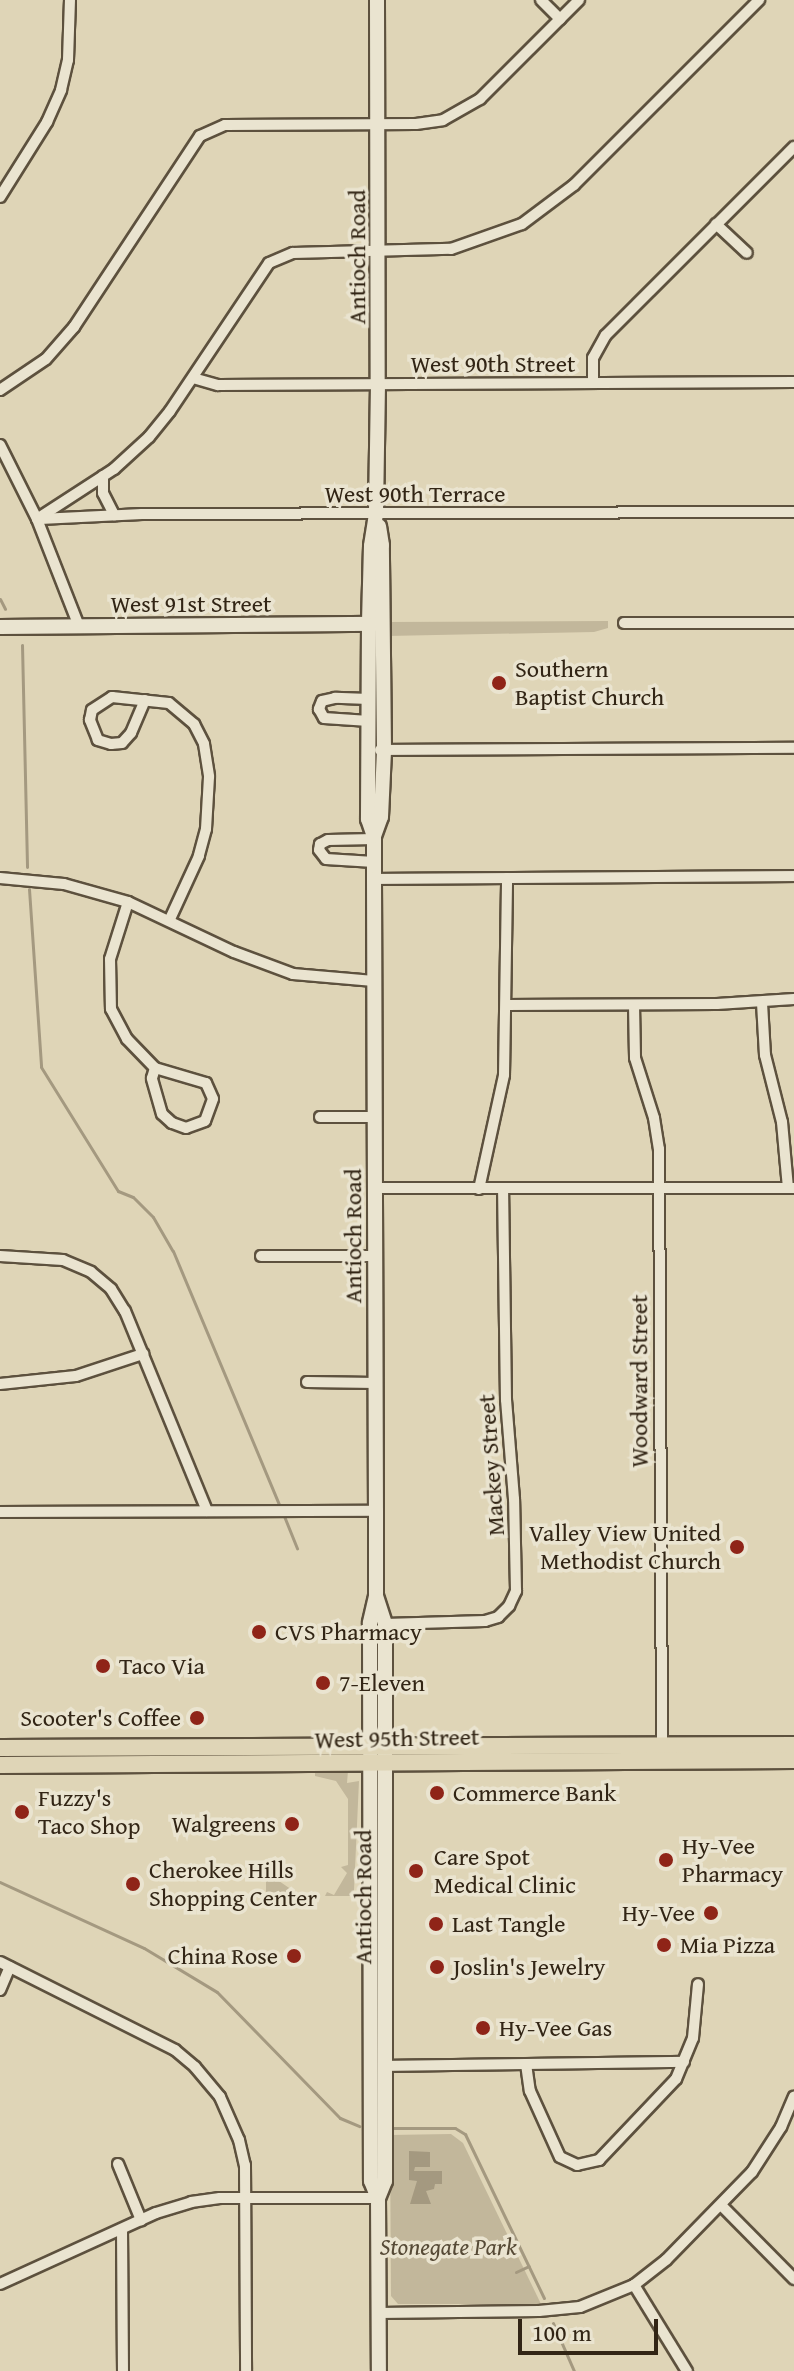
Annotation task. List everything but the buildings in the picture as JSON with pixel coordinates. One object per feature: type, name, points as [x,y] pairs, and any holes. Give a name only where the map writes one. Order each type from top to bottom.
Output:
[{"type":"main road","name":"Antioch Road","points":[[374,838],[381,817],[384,750],[371,546],[376,514],[378,384],[377,0]]},
{"type":"main road","name":"Antioch Road","points":[[376,624],[369,699],[368,819],[374,838],[376,1383],[376,1596],[370,1623],[377,1755],[385,2066],[385,2181],[378,2198]]},
{"type":"main road","name":"West 91st Street","points":[[0,627],[376,624]]},
{"type":"main road","name":"Antioch Road","points":[[376,1596],[385,1624],[377,1755],[371,2181],[378,2198],[379,2371]]},
{"type":"main road","name":"West 95th Street","points":[[0,1765],[377,1755],[662,1752],[794,1745]]},
{"type":"main road","name":"West 95th Street","points":[[0,1748],[377,1755]]},
{"type":"main road","name":"West 95th Street","points":[[662,1752],[794,1760]]},
{"type":"street","points":[[0,197],[47,122],[61,90],[68,60],[70,0]]},
{"type":"street","points":[[541,0],[560,19]]},
{"type":"street","points":[[0,390],[46,359],[74,327],[200,136],[225,125],[434,122],[459,113],[480,99],[579,0]]},
{"type":"street","points":[[37,519],[103,476],[149,437],[193,378],[269,263],[293,253],[451,249],[477,243],[522,224],[545,210],[574,185],[759,0]]},
{"type":"street","points":[[593,383],[593,358],[606,335],[794,147]]},
{"type":"street","points":[[716,224],[747,253]]},
{"type":"street","name":"West 90th Street","points":[[193,378],[218,385],[794,382]]},
{"type":"street","points":[[0,445],[37,519],[79,626]]},
{"type":"street","points":[[103,476],[103,493],[114,515]]},
{"type":"street","name":"West 90th Terrace","points":[[37,519],[114,515],[794,512]]},
{"type":"street","points":[[624,623],[794,623]]},
{"type":"street","points":[[145,700],[131,733],[122,743],[98,740],[92,732],[92,710],[112,697],[145,700],[169,703],[187,717],[200,735],[208,763],[206,829],[199,856],[170,919]]},
{"type":"street","points":[[369,699],[335,698],[322,701],[319,709],[324,718],[369,721]]},
{"type":"street","points":[[368,750],[794,748]]},
{"type":"street","points":[[374,838],[328,840],[320,844],[319,850],[326,859],[374,862]]},
{"type":"street","points":[[374,879],[794,876]]},
{"type":"street","points":[[0,878],[64,884],[128,902],[269,967],[324,979],[374,981]]},
{"type":"street","points":[[479,1189],[501,1099],[506,1005],[507,878]]},
{"type":"street","points":[[128,902],[110,959],[108,992],[117,1022],[127,1039],[155,1068],[206,1083],[213,1099],[205,1121],[186,1128],[172,1123],[162,1114],[152,1078],[155,1068]]},
{"type":"street","points":[[506,1005],[762,1003],[794,999]]},
{"type":"street","points":[[374,1188],[503,1191],[791,1188],[782,1122],[765,1055],[762,1003]]},
{"type":"street","name":"Woodward Street","points":[[634,1005],[635,1058],[657,1135],[659,1188],[662,1752]]},
{"type":"street","points":[[320,1117],[373,1117]]},
{"type":"street","name":"Mackey Street","points":[[385,1624],[485,1621],[498,1617],[509,1606],[516,1591],[514,1499],[506,1400],[503,1191]]},
{"type":"street","points":[[0,1256],[63,1260],[101,1280],[125,1311],[207,1511]]},
{"type":"street","points":[[261,1256],[375,1256]]},
{"type":"street","points":[[0,1384],[76,1376],[143,1354]]},
{"type":"street","points":[[307,1382],[376,1383]]},
{"type":"street","points":[[0,1512],[376,1511]]},
{"type":"street","points":[[0,1990],[5,1965],[175,2050],[207,2080],[231,2119],[239,2140],[246,2198],[246,2371]]},
{"type":"street","points":[[526,2064],[530,2091],[555,2150],[566,2162],[586,2165],[599,2160],[670,2088],[693,2038],[698,1984]]},
{"type":"street","points":[[385,2066],[684,2062]]},
{"type":"street","points":[[379,2313],[545,2311],[580,2307],[634,2285],[666,2260],[763,2157],[794,2097]]},
{"type":"street","points":[[781,2127],[794,2125]]},
{"type":"street","points":[[118,2164],[141,2220]]},
{"type":"street","points":[[0,2284],[141,2220],[191,2202],[246,2198],[378,2198]]},
{"type":"street","points":[[721,2205],[794,2279]]},
{"type":"street","points":[[122,2229],[123,2371]]},
{"type":"street","points":[[634,2285],[687,2371]]},
{"type":"green space","points":[[608,621],[608,628],[594,632],[387,636],[387,622]]},
{"type":"green space","points":[[315,1771],[348,1771],[347,1783],[359,1781],[354,1890],[350,1896],[325,1896],[327,1892],[334,1895],[347,1873],[341,1867],[348,1865],[348,1799],[336,1781],[315,1776]]},
{"type":"green space","points":[[273,1873],[278,1874],[276,1879],[298,1894],[275,1894],[270,1900],[266,1894],[266,1879]]},
{"type":"green space","name":"Stonegate Park","points":[[451,2134],[463,2143],[541,2304],[398,2304],[391,2296],[390,2135]]},
{"type":"shaded area","points":[[409,2151],[430,2152],[430,2167],[415,2167],[414,2171],[442,2171],[442,2184],[435,2184],[434,2189],[426,2191],[431,2204],[410,2204],[417,2181],[409,2180]]},
{"type":"waterway","points":[[0,599],[5,609]]},
{"type":"waterway","points":[[22,645],[27,867]]},
{"type":"waterway","points":[[29,889],[41,1067],[118,1191],[133,1197],[153,1217],[173,1251],[281,1509]]},
{"type":"waterway","points":[[284,1516],[297,1548]]},
{"type":"waterway","points":[[0,1882],[144,1948],[217,1992],[340,2118],[359,2126]]},
{"type":"waterway","points":[[393,2128],[455,2128],[465,2134],[544,2298]]},
{"type":"waterway","points":[[516,2272],[529,2266]]},
{"type":"waterway","points":[[553,2323],[574,2371]]},
{"type":"place","name":"Southern Baptist Church","points":[[499,683]]},
{"type":"place","name":"Valley View United Methodist Church","points":[[737,1547]]},
{"type":"place","name":"CVS Pharmacy","points":[[259,1632]]},
{"type":"place","name":"Taco Via","points":[[103,1666]]},
{"type":"place","name":"7-Eleven","points":[[323,1683]]},
{"type":"place","name":"Scooter's Coffee","points":[[197,1718]]},
{"type":"place","name":"Commerce Bank","points":[[437,1793]]},
{"type":"place","name":"Fuzzy's Taco Shop","points":[[22,1812]]},
{"type":"place","name":"Walgreens","points":[[292,1824]]},
{"type":"place","name":"Hy-Vee Pharmacy","points":[[666,1860]]},
{"type":"place","name":"Care Spot Medical Clinic","points":[[416,1871]]},
{"type":"place","name":"Cherokee Hills Shopping Center","points":[[133,1884]]},
{"type":"place","name":"Hy-Vee","points":[[711,1913]]},
{"type":"place","name":"Last Tangle","points":[[436,1924]]},
{"type":"place","name":"Mia Pizza","points":[[664,1945]]},
{"type":"place","name":"China Rose","points":[[294,1956]]},
{"type":"place","name":"Joslin's Jewelry","points":[[437,1967]]},
{"type":"place","name":"Hy-Vee Gas","points":[[483,2028]]}]
